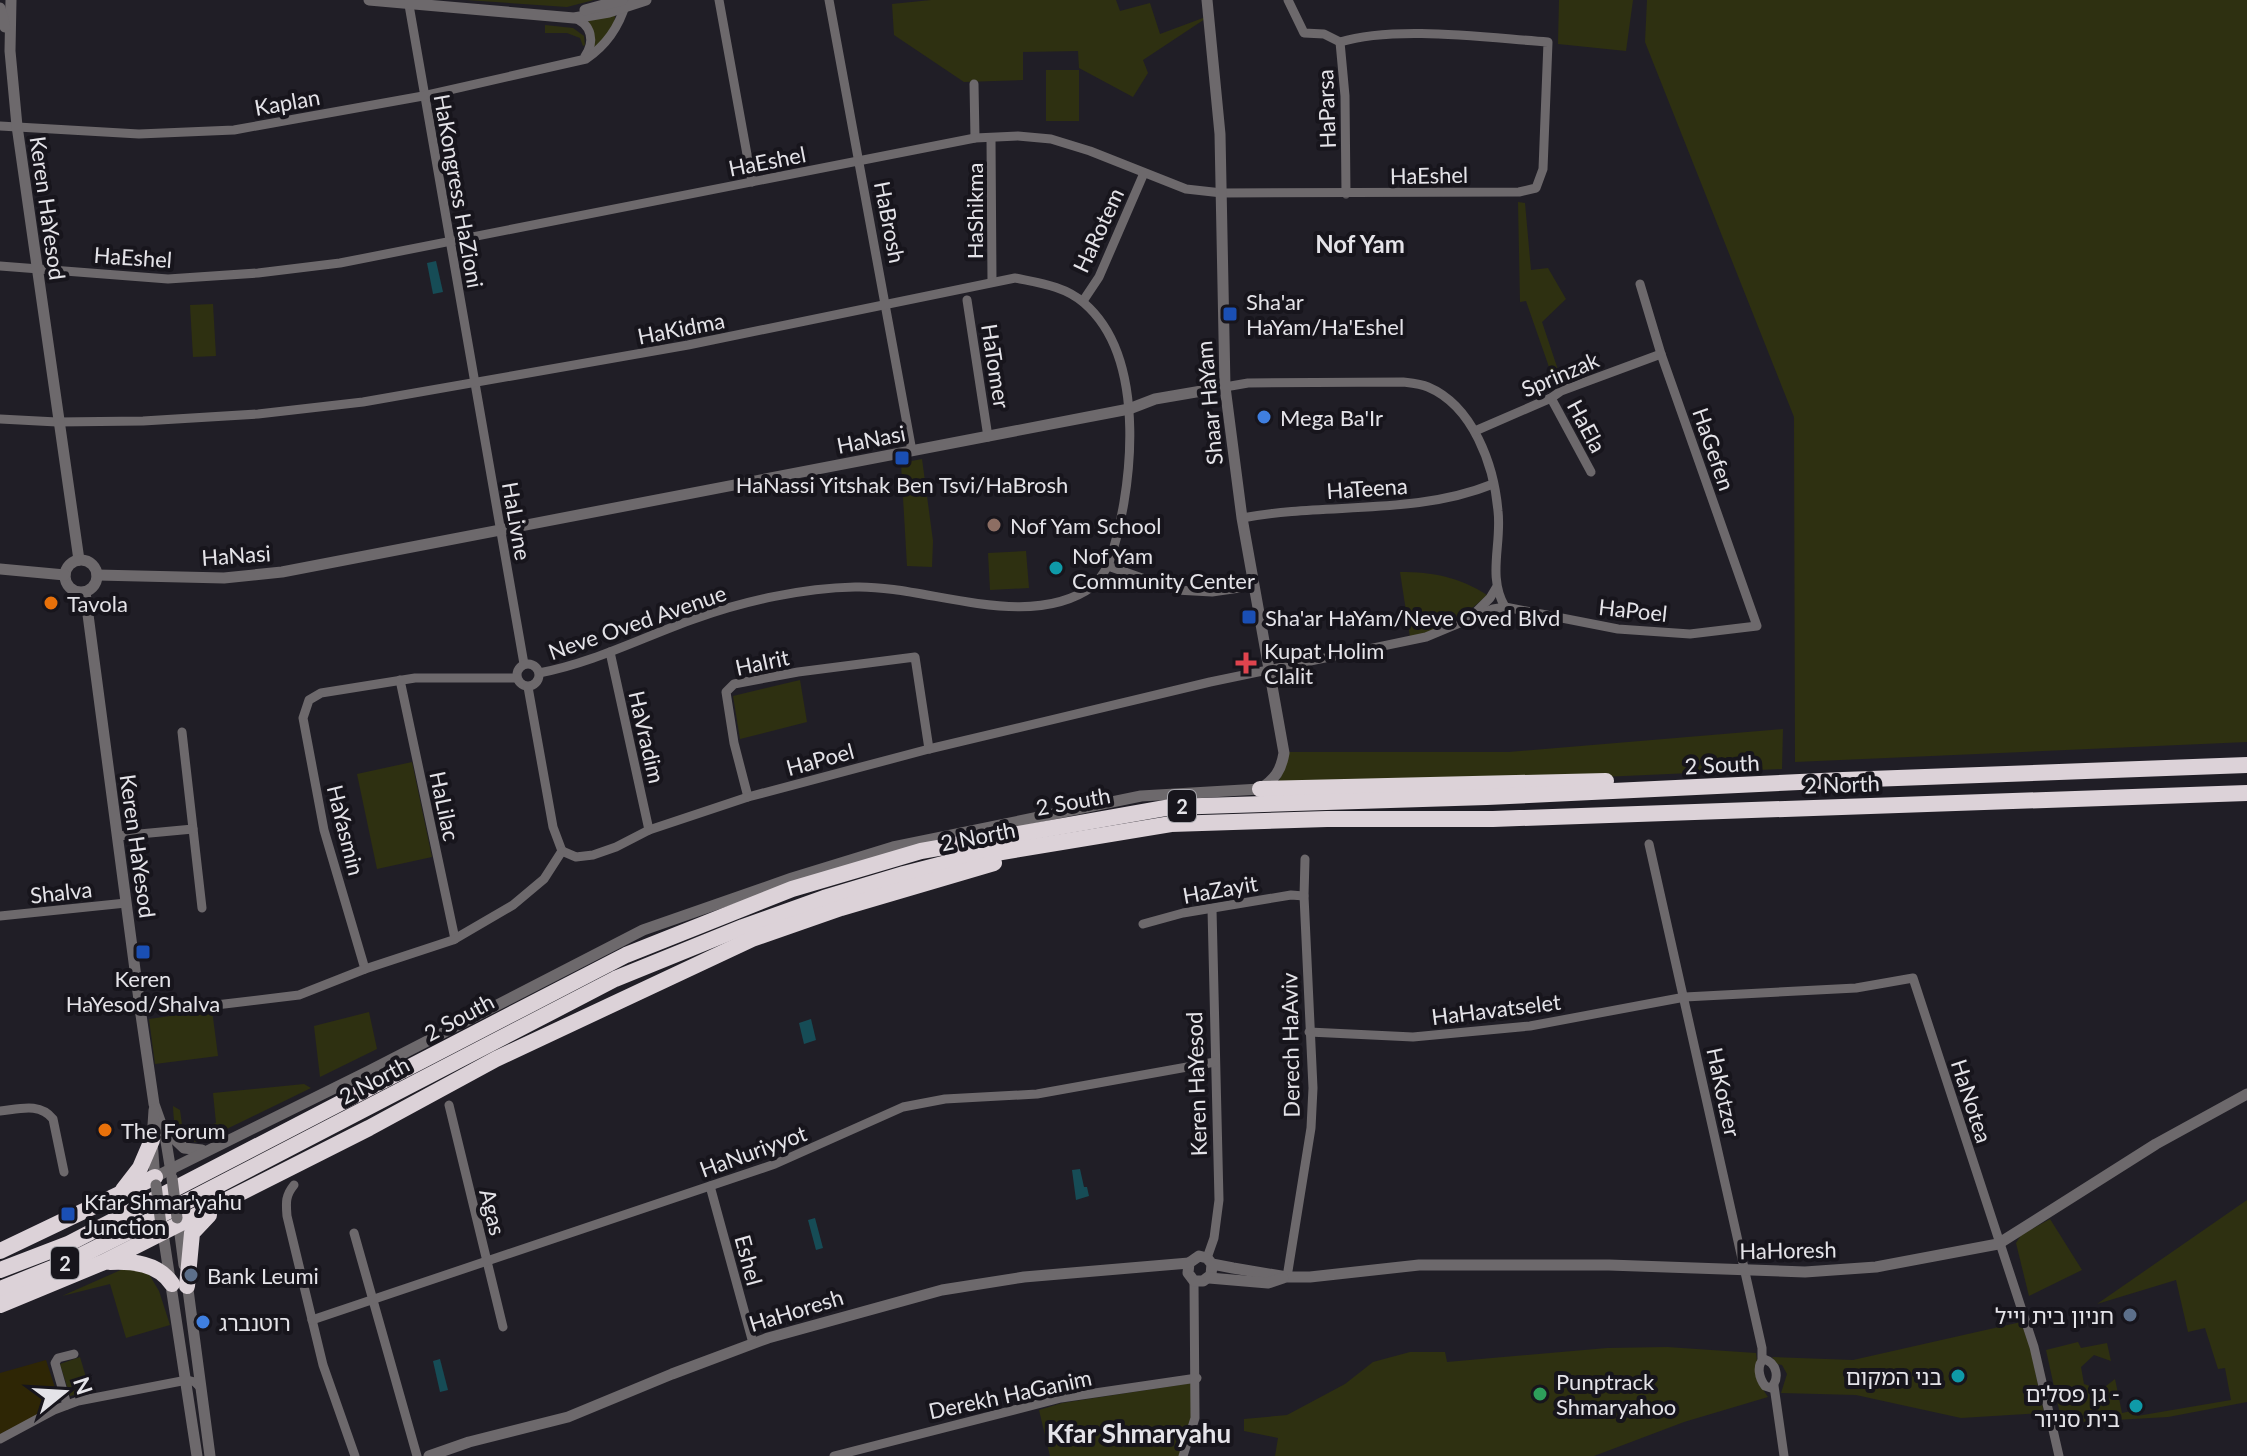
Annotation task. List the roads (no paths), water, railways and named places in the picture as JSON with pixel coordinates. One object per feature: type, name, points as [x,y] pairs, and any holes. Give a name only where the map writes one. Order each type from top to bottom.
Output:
[{"type":"highway","name":"2 South","points":[[0,1270],[68,1244],[626,955],[792,889],[921,851],[1171,807],[2247,765]]},
{"type":"highway","points":[[1260,789],[1750,777],[1843,780]]},
{"type":"highway","name":"2 North","points":[[0,1289],[70,1261],[128,1232],[615,979],[675,953],[824,898],[966,858],[1171,824],[1327,819],[1493,819],[2247,793]]},
{"type":"highway","points":[[0,1305],[104,1262],[170,1225],[225,1201],[496,1059],[752,939],[841,908],[1065,843]]},
{"type":"highway","points":[[118,1195],[140,1168],[157,1134]]},
{"type":"highway","points":[[0,1251],[118,1195],[155,1181]]},
{"type":"highway","points":[[104,1262],[145,1265],[180,1285],[192,1233],[225,1201]]},
{"type":"street","name":"Keren HaYesod","points":[[11,0],[10,51],[17,126],[79,560]]},
{"type":"street","points":[[369,0],[574,18],[626,3]]},
{"type":"street","points":[[719,0],[752,182]]},
{"type":"street","name":"HaBrosh","points":[[829,0],[912,451]]},
{"type":"street","name":"Shaar HaYam","points":[[1207,0],[1218,86],[1225,387],[1242,518],[1284,753],[1281,769],[1273,780],[1260,789]]},
{"type":"street","points":[[1288,0],[1304,33],[1324,34],[1340,42]]},
{"type":"street","points":[[529,15],[566,13],[626,3]]},
{"type":"street","name":"Kaplan","points":[[0,126],[139,134],[234,130],[423,96],[577,63],[597,52],[607,42],[626,3]]},
{"type":"street","name":"HaKongress HaZioni","points":[[409,5],[476,383]]},
{"type":"street","name":"Keren HaYesod","points":[[0,8],[10,51]]},
{"type":"street","points":[[574,18],[586,25],[591,42],[588,52],[577,63]]},
{"type":"street","name":"HaParsa","points":[[1346,194],[1345,96],[1340,42],[1365,36],[1427,35],[1548,42],[1543,169],[1536,188]]},
{"type":"street","points":[[974,84],[975,138]]},
{"type":"street","name":"HaEshel","points":[[0,266],[168,279],[340,263],[975,138],[1018,136],[1051,139],[1186,189],[1222,193],[1519,192],[1536,188]]},
{"type":"street","name":"HaShikma","points":[[991,138],[992,282]]},
{"type":"street","name":"HaRotem","points":[[1083,301],[1099,277],[1144,173]]},
{"type":"street","name":"HaKidma","points":[[0,419],[57,422],[258,414],[363,402],[688,345],[1015,278],[1056,286],[1083,301],[1103,323],[1118,356],[1129,409],[1126,495],[1108,566]]},
{"type":"street","name":"HaGefen","points":[[1640,284],[1661,354],[1757,626]]},
{"type":"street","name":"HaTomer","points":[[967,300],[988,437]]},
{"type":"street","name":"Sprinzak","points":[[1475,431],[1569,388],[1661,354]]},
{"type":"street","name":"HaNasi","points":[[97,575],[224,578],[282,572],[988,437],[1129,409],[1155,399],[1248,383],[1403,382],[1427,386],[1452,402],[1475,431],[1499,512],[1496,588]]},
{"type":"street","name":"HaLivne","points":[[476,383],[524,664]]},
{"type":"street","name":"HaEla","points":[[1551,398],[1591,472]]},
{"type":"street","name":"HaTeena","points":[[1242,518],[1278,511],[1445,500],[1493,484]]},
{"type":"street","points":[[79,560],[93,565],[97,575],[94,586],[85,592],[72,590],[65,575],[69,565],[79,560]]},
{"type":"street","points":[[1108,566],[1176,590],[1212,592],[1253,586]]},
{"type":"street","name":"Neve Oved Avenue","points":[[539,673],[610,652],[707,614],[782,596],[852,587],[884,587],[948,601],[1050,605],[1095,585],[1108,566]]},
{"type":"street","points":[[0,569],[65,575]]},
{"type":"street","points":[[1496,588],[1505,607]]},
{"type":"street","name":"HaPoel","points":[[1471,617],[1496,588]]},
{"type":"street","name":"Keren HaYesod","points":[[85,592],[154,1104],[157,1134],[155,1181],[170,1225]]},
{"type":"street","name":"HaPoel","points":[[562,851],[576,857],[593,855],[649,830],[748,797],[929,749],[1268,668],[1426,637],[1493,609],[1505,607],[1618,629],[1690,634],[1757,626]]},
{"type":"street","name":"HaVradim","points":[[610,652],[649,830]]},
{"type":"street","name":"HaIrit","points":[[748,797],[734,743],[726,692],[729,686],[798,672],[915,657],[929,749]]},
{"type":"street","points":[[524,664],[533,665],[539,673],[535,684],[528,687],[521,685],[517,678],[518,669],[524,664]]},
{"type":"street","points":[[400,680],[517,678]]},
{"type":"street","name":"HaYasmin","points":[[365,969],[324,830],[303,718],[309,700],[321,693],[400,680]]},
{"type":"street","name":"HaLilac","points":[[400,680],[455,939]]},
{"type":"street","points":[[216,1005],[299,995],[455,939],[513,905],[544,879],[562,851],[553,827],[528,687]]},
{"type":"street","points":[[182,732],[202,908]]},
{"type":"street","points":[[155,1181],[210,1148],[369,1071],[643,930],[792,878],[893,847],[1141,796],[1260,789]]},
{"type":"street","points":[[118,836],[193,829]]},
{"type":"street","name":"HaKotzer","points":[[1649,844],[1764,1359]]},
{"type":"street","name":"Derech HaAviv","points":[[1287,1277],[1311,1128],[1313,1088],[1305,859]]},
{"type":"street","name":"HaZayit","points":[[1143,924],[1291,895],[1304,896]]},
{"type":"street","name":"Shalva","points":[[0,916],[126,903]]},
{"type":"street","name":"Keren HaYesod","points":[[1209,1261],[1219,1200],[1212,909]]},
{"type":"street","name":"HaNotea","points":[[1685,997],[1856,988],[1913,978],[2034,1347],[2059,1456]]},
{"type":"street","name":"HaHavatselet","points":[[1309,1032],[1413,1037],[1530,1026],[1685,997]]},
{"type":"street","name":"HaNuriyyot","points":[[312,1320],[710,1186],[801,1153],[903,1107],[945,1099],[1037,1094],[1215,1062]]},
{"type":"street","name":"HaHoresh","points":[[1209,1261],[1287,1277],[1419,1265],[1609,1265],[1805,1272],[1876,1267],[1998,1244],[2156,1144],[2247,1094]]},
{"type":"street","name":"Agas","points":[[449,1105],[503,1327]]},
{"type":"street","points":[[0,1111],[35,1107],[48,1113],[53,1119],[64,1172]]},
{"type":"street","name":"Keren HaYesod","points":[[157,1134],[172,1173],[170,1225]]},
{"type":"street","points":[[157,1134],[189,1150],[210,1148]]},
{"type":"street","points":[[294,1185],[288,1193],[287,1216],[323,1365],[355,1456]]},
{"type":"street","name":"Eshel","points":[[710,1186],[753,1343]]},
{"type":"street","points":[[170,1225],[201,1388],[210,1456]]},
{"type":"street","points":[[170,1225],[180,1285],[187,1380],[197,1456]]},
{"type":"street","points":[[354,1233],[417,1456]]},
{"type":"street","points":[[1183,1456],[1195,1418],[1197,1378],[1194,1281],[1188,1273],[1189,1263],[1199,1256],[1209,1261],[1212,1272],[1203,1281],[1194,1281]]},
{"type":"street","name":"HaHoresh","points":[[429,1456],[469,1442],[568,1417],[753,1343],[851,1313],[942,1290],[1024,1277],[1189,1263]]},
{"type":"street","name":"HaHoresh","points":[[1209,1278],[1268,1283],[1287,1277]]},
{"type":"street","points":[[67,1405],[55,1363],[58,1358],[74,1354]]},
{"type":"street","points":[[1772,1390],[1761,1379],[1759,1369],[1764,1359],[1775,1369],[1772,1390],[1784,1456]]},
{"type":"street","name":"Derekh HaGanim","points":[[834,1456],[1061,1398],[1197,1378]]},
{"type":"street","points":[[0,1439],[78,1401],[187,1380],[201,1388]]},
{"type":"water","points":[[436,261],[443,292],[433,294],[427,263]]},
{"type":"water","points":[[811,1019],[816,1040],[804,1044],[799,1023]]},
{"type":"water","points":[[1080,1169],[1089,1196],[1076,1200],[1072,1170]]},
{"type":"water","points":[[815,1218],[823,1248],[816,1250],[808,1220]]},
{"type":"water","points":[[440,1359],[448,1390],[440,1392],[433,1361]]},
{"type":"place","name":"Sha'ar HaYam/Ha'Eshel","points":[[1230,314]]},
{"type":"place","name":"Mega Ba'Ir","points":[[1264,417]]},
{"type":"place","name":"HaNassi Yitshak Ben Tsvi/HaBrosh","points":[[902,458]]},
{"type":"place","name":"Nof Yam School","points":[[994,525]]},
{"type":"place","name":"Nof Yam Community Center","points":[[1056,568]]},
{"type":"place","name":"Tavola","points":[[51,603]]},
{"type":"place","name":"Sha'ar HaYam/Neve Oved Blvd","points":[[1249,617]]},
{"type":"place","name":"Kupat Holim Clalit","points":[[1246,663]]},
{"type":"place","name":"Keren HaYesod/Shalva","points":[[143,952]]},
{"type":"place","name":"The Forum","points":[[105,1130]]},
{"type":"place","name":"Kfar Shmar'yahu Junction","points":[[68,1214]]},
{"type":"place","name":"Bank Leumi","points":[[191,1275]]},
{"type":"place","name":"חניון בית וייל","points":[[2130,1315]]},
{"type":"place","name":"רוטנברג","points":[[203,1322]]},
{"type":"place","name":"בני המקום","points":[[1958,1376]]},
{"type":"place","name":"Punptrack Shmaryahoo","points":[[1540,1394]]},
{"type":"place","name":"גן פסלים - בית סניור","points":[[2136,1406]]},
{"type":"district","name":"Nof Yam","points":[[1360,243]]},
{"type":"district","name":"Kfar Shmaryahu","points":[[1139,1433]]}]
